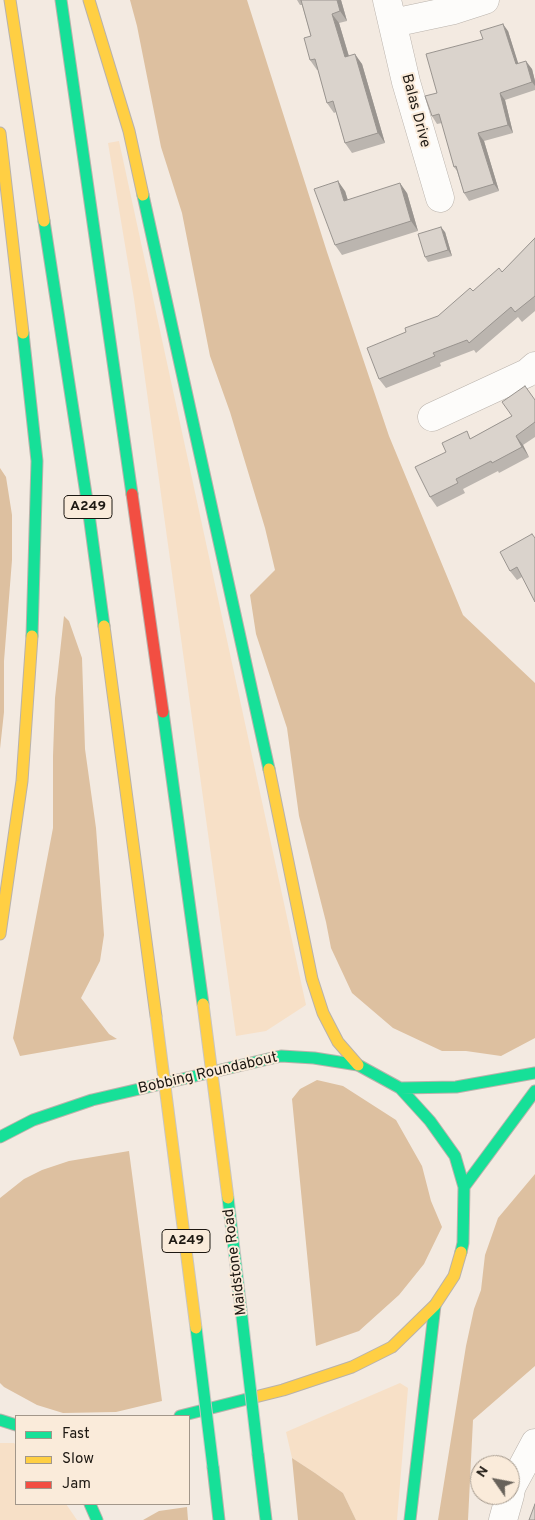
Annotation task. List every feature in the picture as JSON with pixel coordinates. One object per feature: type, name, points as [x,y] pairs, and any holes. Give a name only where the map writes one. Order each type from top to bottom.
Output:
[{"type":"main road","name":"A249","points":[[10,0],[52,260],[86,497],[156,1016],[219,1520]]},
{"type":"main road","name":"Maidstone Road","points":[[61,0],[203,1004],[237,1267],[266,1520]]},
{"type":"main road","points":[[89,0],[129,131],[284,835],[312,979],[324,1013],[338,1042],[358,1065]]},
{"type":"main road","points":[[0,133],[37,461],[32,646],[22,781],[0,934]]},
{"type":"main road","name":"Bobbing Roundabout","points":[[0,1137],[33,1120],[92,1100],[281,1056],[314,1058],[358,1065],[400,1088],[430,1121],[455,1156],[464,1187],[463,1243],[454,1276],[435,1305],[392,1347],[352,1367],[283,1390],[184,1415]]},
{"type":"main road","points":[[400,1088],[456,1087],[535,1073]]},
{"type":"main road","points":[[464,1187],[535,1091]]},
{"type":"main road","points":[[410,1520],[435,1305]]},
{"type":"main road","points":[[0,1420],[15,1425]]},
{"type":"main road","points":[[90,1505],[96,1520]]},
{"type":"street","name":"Balas Drive","points":[[440,198],[406,82],[390,11],[454,10],[485,0]]},
{"type":"street","points":[[432,417],[527,373],[535,366]]},
{"type":"street","points":[[520,1471],[535,1443]]},
{"type":"street","points":[[503,1520],[507,1505]]},
{"type":"shaded area","points":[[130,0],[247,0],[327,252],[389,436],[463,615],[535,683],[535,1038],[501,1056],[466,1051],[442,1051],[393,1028],[352,993],[331,948],[299,816],[287,728],[256,634],[250,595],[275,570],[265,528],[230,412],[210,356],[182,213],[161,147]]},
{"type":"shaded area","points":[[119,141],[306,1005],[266,1031],[236,1036],[134,299],[108,143]]},
{"type":"shaded area","points":[[0,468],[6,477],[12,515],[12,560],[4,661],[4,712],[0,749]]},
{"type":"shaded area","points":[[64,616],[69,621],[82,658],[85,749],[96,828],[104,935],[100,961],[81,998],[109,1034],[117,1039],[20,1056],[13,1038],[53,828],[55,698]]},
{"type":"shaded area","points":[[317,1080],[343,1086],[396,1120],[422,1166],[431,1201],[442,1227],[424,1264],[399,1295],[359,1331],[316,1346],[292,1099],[300,1089]]},
{"type":"shaded area","points":[[129,1151],[162,1401],[116,1412],[63,1413],[37,1405],[0,1383],[0,1198],[24,1179],[42,1170],[69,1161]]},
{"type":"shaded area","points":[[535,1174],[535,1366],[473,1420],[468,1520],[438,1520],[466,1346],[474,1309],[481,1290],[485,1255],[498,1218]]},
{"type":"shaded area","points":[[400,1383],[408,1388],[397,1520],[356,1520],[343,1493],[292,1458],[286,1432]]},
{"type":"shaded area","points":[[0,1443],[14,1443],[15,1505],[67,1505],[77,1520],[0,1520]]},
{"type":"shaded area","points":[[292,1458],[343,1493],[356,1520],[298,1520]]},
{"type":"shaded area","points":[[187,1507],[188,1520],[143,1520],[159,1511]]},
{"type":"building","points":[[301,0],[337,0],[340,11],[332,14],[345,57],[355,54],[378,133],[345,143],[333,101],[327,103],[315,59],[310,60],[304,38],[311,36]]},
{"type":"building","points":[[503,24],[516,64],[526,61],[532,82],[500,93],[508,125],[478,133],[494,184],[464,193],[456,166],[454,167],[439,114],[432,116],[425,96],[437,93],[426,54],[483,39],[480,31]]},
{"type":"building","points":[[338,181],[344,201],[400,183],[411,221],[335,245],[314,189]]},
{"type":"building","points":[[441,227],[448,250],[425,257],[418,234]]},
{"type":"building","points":[[535,238],[535,296],[515,312],[511,307],[469,343],[467,340],[433,353],[435,356],[379,379],[367,348],[406,332],[405,328],[438,316],[470,288],[473,291],[499,268],[502,272]]},
{"type":"building","points":[[525,386],[535,400],[535,422],[516,436],[522,447],[456,479],[458,483],[430,497],[415,467],[446,452],[442,443],[467,431],[470,439],[512,416],[502,402]]},
{"type":"building","points":[[532,534],[535,538],[535,602],[517,567],[510,571],[500,552]]},
{"type":"building","points":[[535,1504],[535,1520],[529,1520]]},
{"type":"traffic: fast","points":[[61,0],[132,494]]},
{"type":"traffic: fast","points":[[143,195],[269,769]]},
{"type":"traffic: fast","points":[[44,221],[88,507],[104,626]]},
{"type":"traffic: fast","points":[[23,333],[37,461],[32,636]]},
{"type":"traffic: fast","points":[[163,712],[203,1004]]},
{"type":"traffic: fast","points":[[0,1137],[33,1120],[92,1100],[281,1056],[314,1058],[358,1065],[400,1088],[430,1121],[455,1156],[464,1187],[463,1243],[461,1252]]},
{"type":"traffic: fast","points":[[400,1088],[456,1087],[535,1073]]},
{"type":"traffic: fast","points":[[464,1187],[535,1091]]},
{"type":"traffic: fast","points":[[228,1198],[258,1454]]},
{"type":"traffic: fast","points":[[410,1520],[435,1305]]},
{"type":"traffic: fast","points":[[196,1328],[213,1467]]},
{"type":"traffic: fast","points":[[184,1415],[255,1397]]},
{"type":"traffic: fast","points":[[0,1420],[15,1425]]},
{"type":"traffic: fast","points":[[258,1454],[266,1520]]},
{"type":"traffic: fast","points":[[213,1467],[219,1520]]},
{"type":"traffic: fast","points":[[90,1505],[97,1520]]},
{"type":"traffic: slow","points":[[10,0],[44,221]]},
{"type":"traffic: slow","points":[[89,0],[129,131],[143,195]]},
{"type":"traffic: slow","points":[[0,133],[23,333]]},
{"type":"traffic: slow","points":[[104,626],[156,1016]]},
{"type":"traffic: slow","points":[[0,934],[22,781],[32,636]]},
{"type":"traffic: slow","points":[[269,769],[312,979],[323,1013],[338,1042],[358,1065]]},
{"type":"traffic: slow","points":[[203,1004],[228,1198]]},
{"type":"traffic: slow","points":[[156,1016],[196,1328]]},
{"type":"traffic: slow","points":[[255,1397],[283,1390],[352,1367],[392,1347],[435,1305],[454,1276],[461,1252]]},
{"type":"traffic: jam","points":[[132,494],[163,712]]}]
